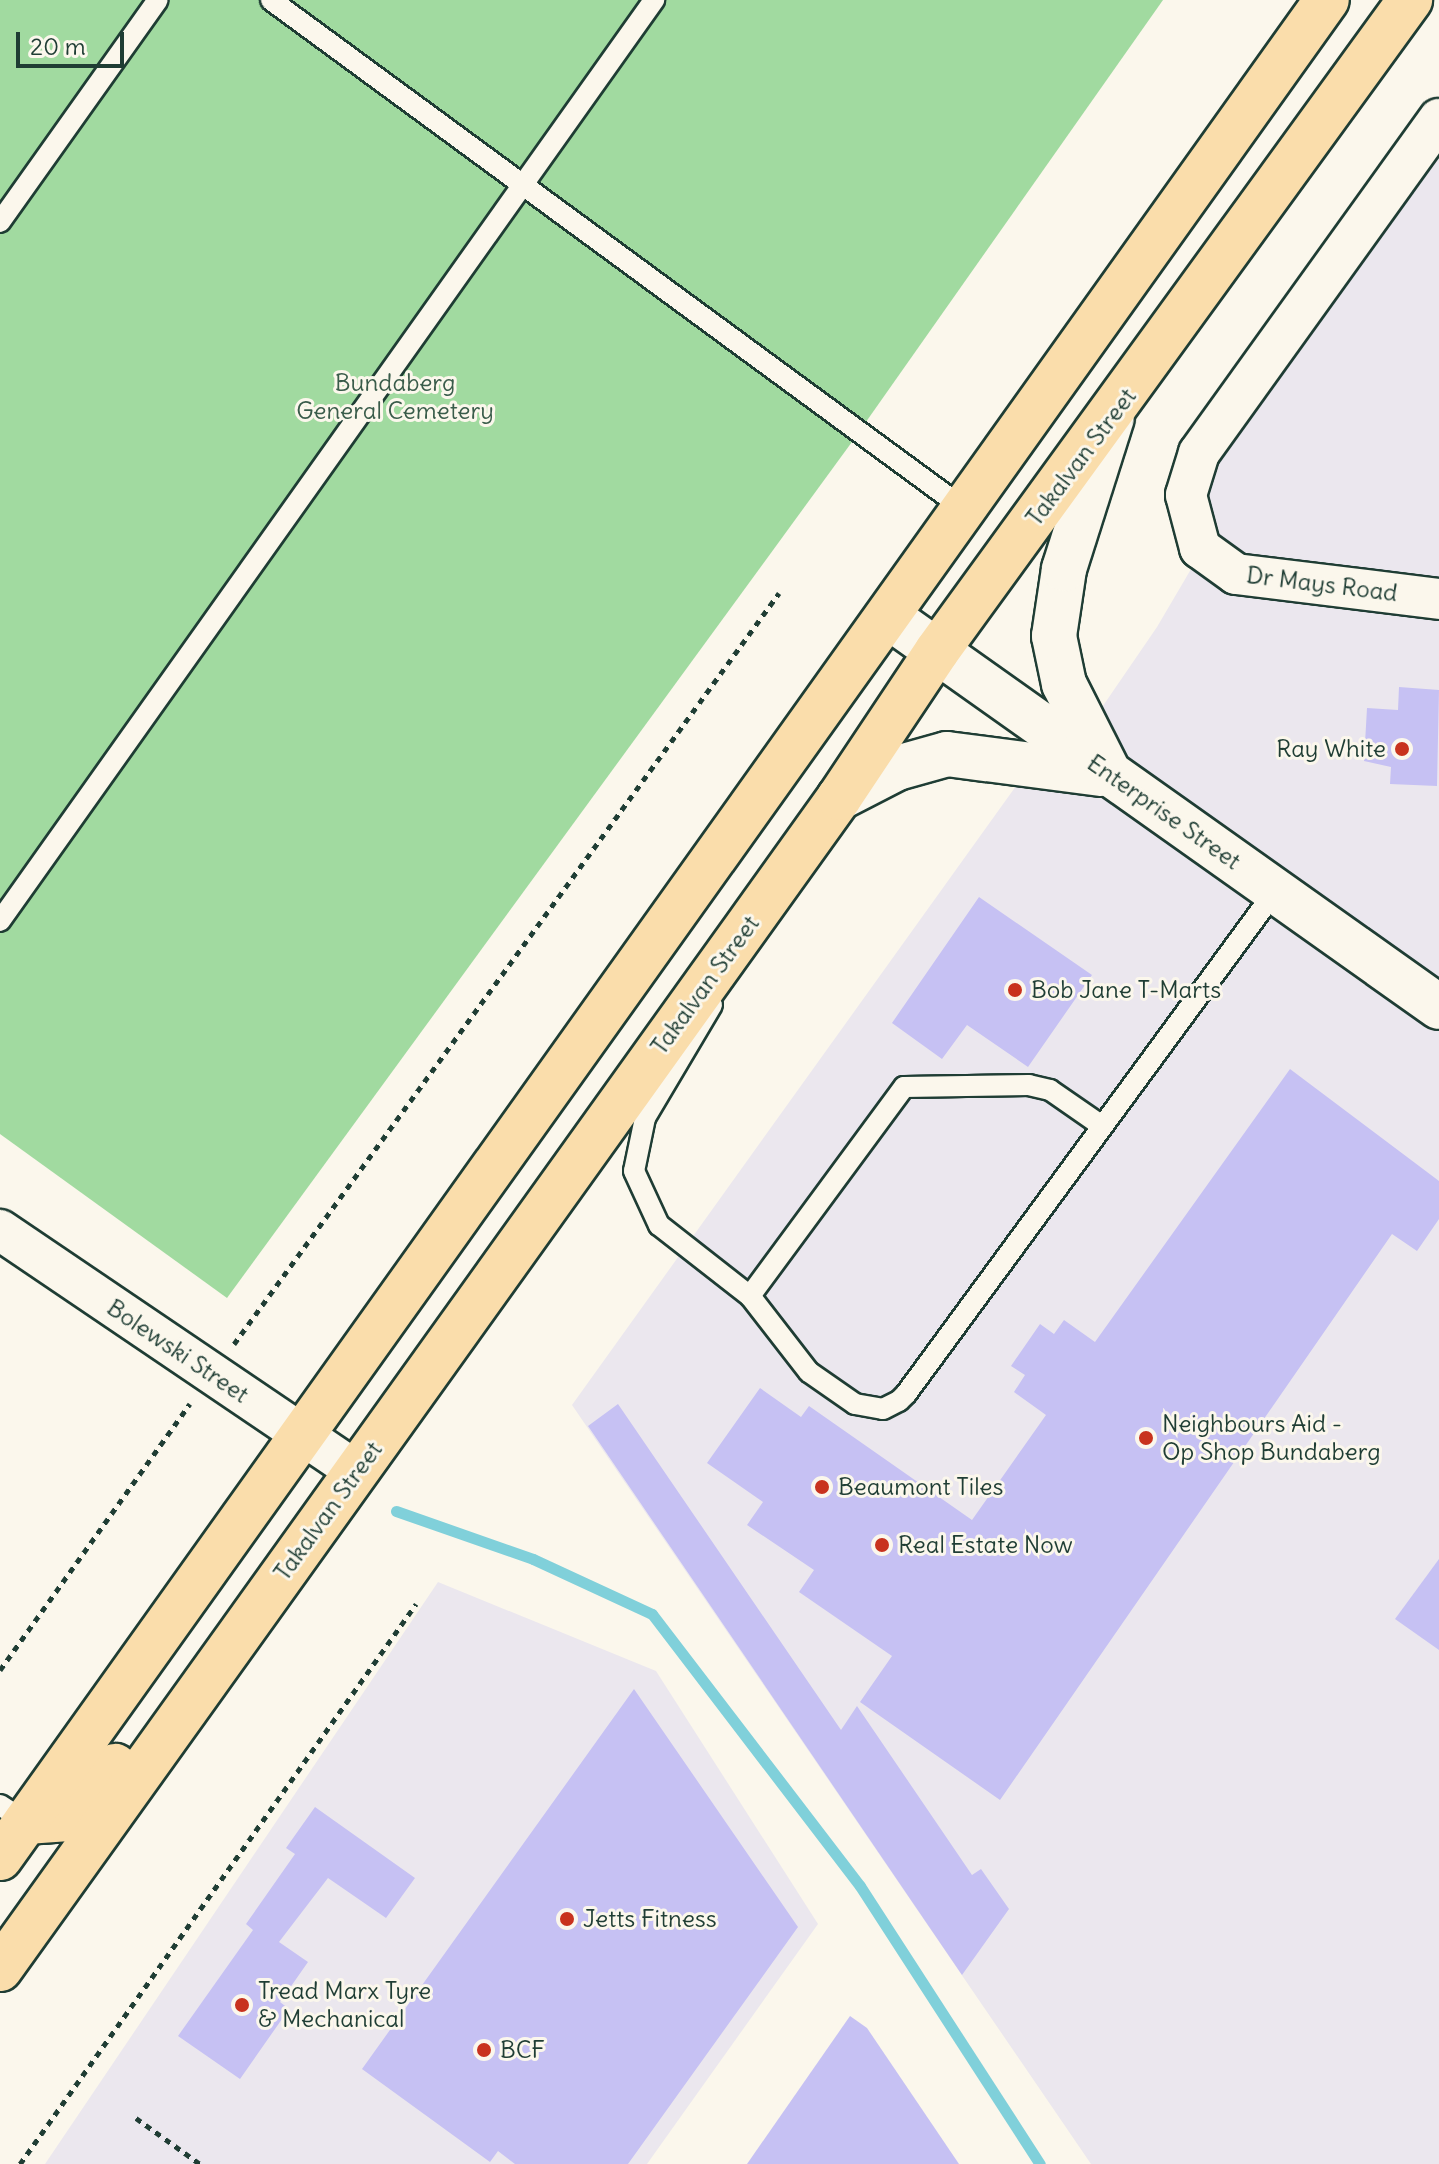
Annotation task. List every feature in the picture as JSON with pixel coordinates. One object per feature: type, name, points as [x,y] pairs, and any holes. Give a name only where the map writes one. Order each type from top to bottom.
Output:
[{"type":"highway","points":[[0,1858],[13,1814],[302,1435],[1327,0]]},
{"type":"highway","name":"Takalvan Street","points":[[0,1969],[839,798],[937,651],[1112,418],[1410,0]]},
{"type":"highway","points":[[13,1814],[51,1824],[80,1808],[132,1743],[202,1687]]},
{"type":"street","name":"Dr Mays Road","points":[[1439,119],[1199,453],[1187,516],[1200,548],[1236,574],[1439,599]]},
{"type":"street","points":[[1111,776],[1064,684],[1054,636],[1064,569],[1112,418]]},
{"type":"street","name":"Enterprise Street","points":[[889,617],[1439,1007]]},
{"type":"street","points":[[839,798],[897,768],[947,754],[1111,776]]},
{"type":"street","name":"Bolewski Street","points":[[0,1230],[356,1471]]},
{"type":"lane","points":[[0,222],[158,0]]},
{"type":"lane","points":[[271,0],[963,508]]},
{"type":"lane","points":[[0,921],[654,0]]},
{"type":"lane","points":[[750,922],[692,1048],[645,1118],[634,1152],[638,1188],[659,1225],[750,1296],[809,1372],[863,1408],[892,1407],[1276,890]]},
{"type":"lane","points":[[750,1296],[904,1087],[1029,1085],[1050,1090],[1102,1126]]},
{"type":"path","points":[[0,1670],[779,593]]},
{"type":"path","points":[[20,2164],[416,1604]]},
{"type":"path","points":[[136,2118],[200,2164]]},
{"type":"shaded area","points":[[1439,123],[1439,2164],[1091,2164],[572,1405],[1049,740],[1070,754],[1157,627],[1204,547],[1189,495]]},
{"type":"shaded area","points":[[438,1582],[656,1671],[818,1924],[647,2164],[45,2164]]},
{"type":"green space","name":"Bundaberg General Cemetery","points":[[0,0],[1163,0],[849,446],[227,1298],[0,1134]]},
{"type":"building","name":"Ray White","points":[[1399,687],[1439,690],[1437,786],[1390,784],[1391,767],[1364,761],[1367,708],[1398,710]]},
{"type":"building","name":"Bob Jane T-Marts","points":[[979,897],[1092,975],[1028,1067],[967,1025],[942,1059],[892,1023]]},
{"type":"building","points":[[1290,1069],[1439,1181],[1439,1219],[1417,1251],[1392,1234],[1000,1800],[860,1702],[892,1656],[799,1592],[814,1570],[747,1525],[763,1502],[707,1463],[760,1388],[801,1417],[809,1406],[972,1520],[1046,1415],[1014,1392],[1025,1375],[1011,1366],[1040,1324],[1054,1334],[1064,1320],[1095,1342]]},
{"type":"building","points":[[618,1404],[841,1730],[857,1706],[972,1875],[981,1869],[1009,1909],[962,1975],[588,1426]]},
{"type":"building","points":[[1439,1559],[1439,1650],[1395,1619]]},
{"type":"building","points":[[634,1689],[798,1927],[628,2164],[515,2164],[498,2151],[490,2162],[362,2069]]},
{"type":"building","points":[[315,1807],[415,1878],[386,1918],[328,1878],[279,1942],[308,1962],[280,2002],[289,2009],[240,2079],[178,2036],[253,1930],[246,1924],[295,1854],[286,1848]]},
{"type":"building","points":[[850,2016],[867,2028],[959,2164],[747,2164]]},
{"type":"waterway","points":[[396,1511],[533,1559],[652,1614],[860,1886],[1040,2164]]},
{"type":"place","name":"Ray White","points":[[1402,749]]},
{"type":"place","name":"Bob Jane T-Marts","points":[[1015,990]]},
{"type":"place","name":"Neighbours Aid - Op Shop Bundaberg","points":[[1146,1438]]},
{"type":"place","name":"Beaumont Tiles","points":[[822,1487]]},
{"type":"place","name":"Real Estate Now","points":[[882,1545]]},
{"type":"place","name":"Jetts Fitness","points":[[567,1919]]},
{"type":"place","name":"Tread Marx Tyre & Mechanical","points":[[242,2005]]},
{"type":"place","name":"BCF","points":[[484,2050]]}]
